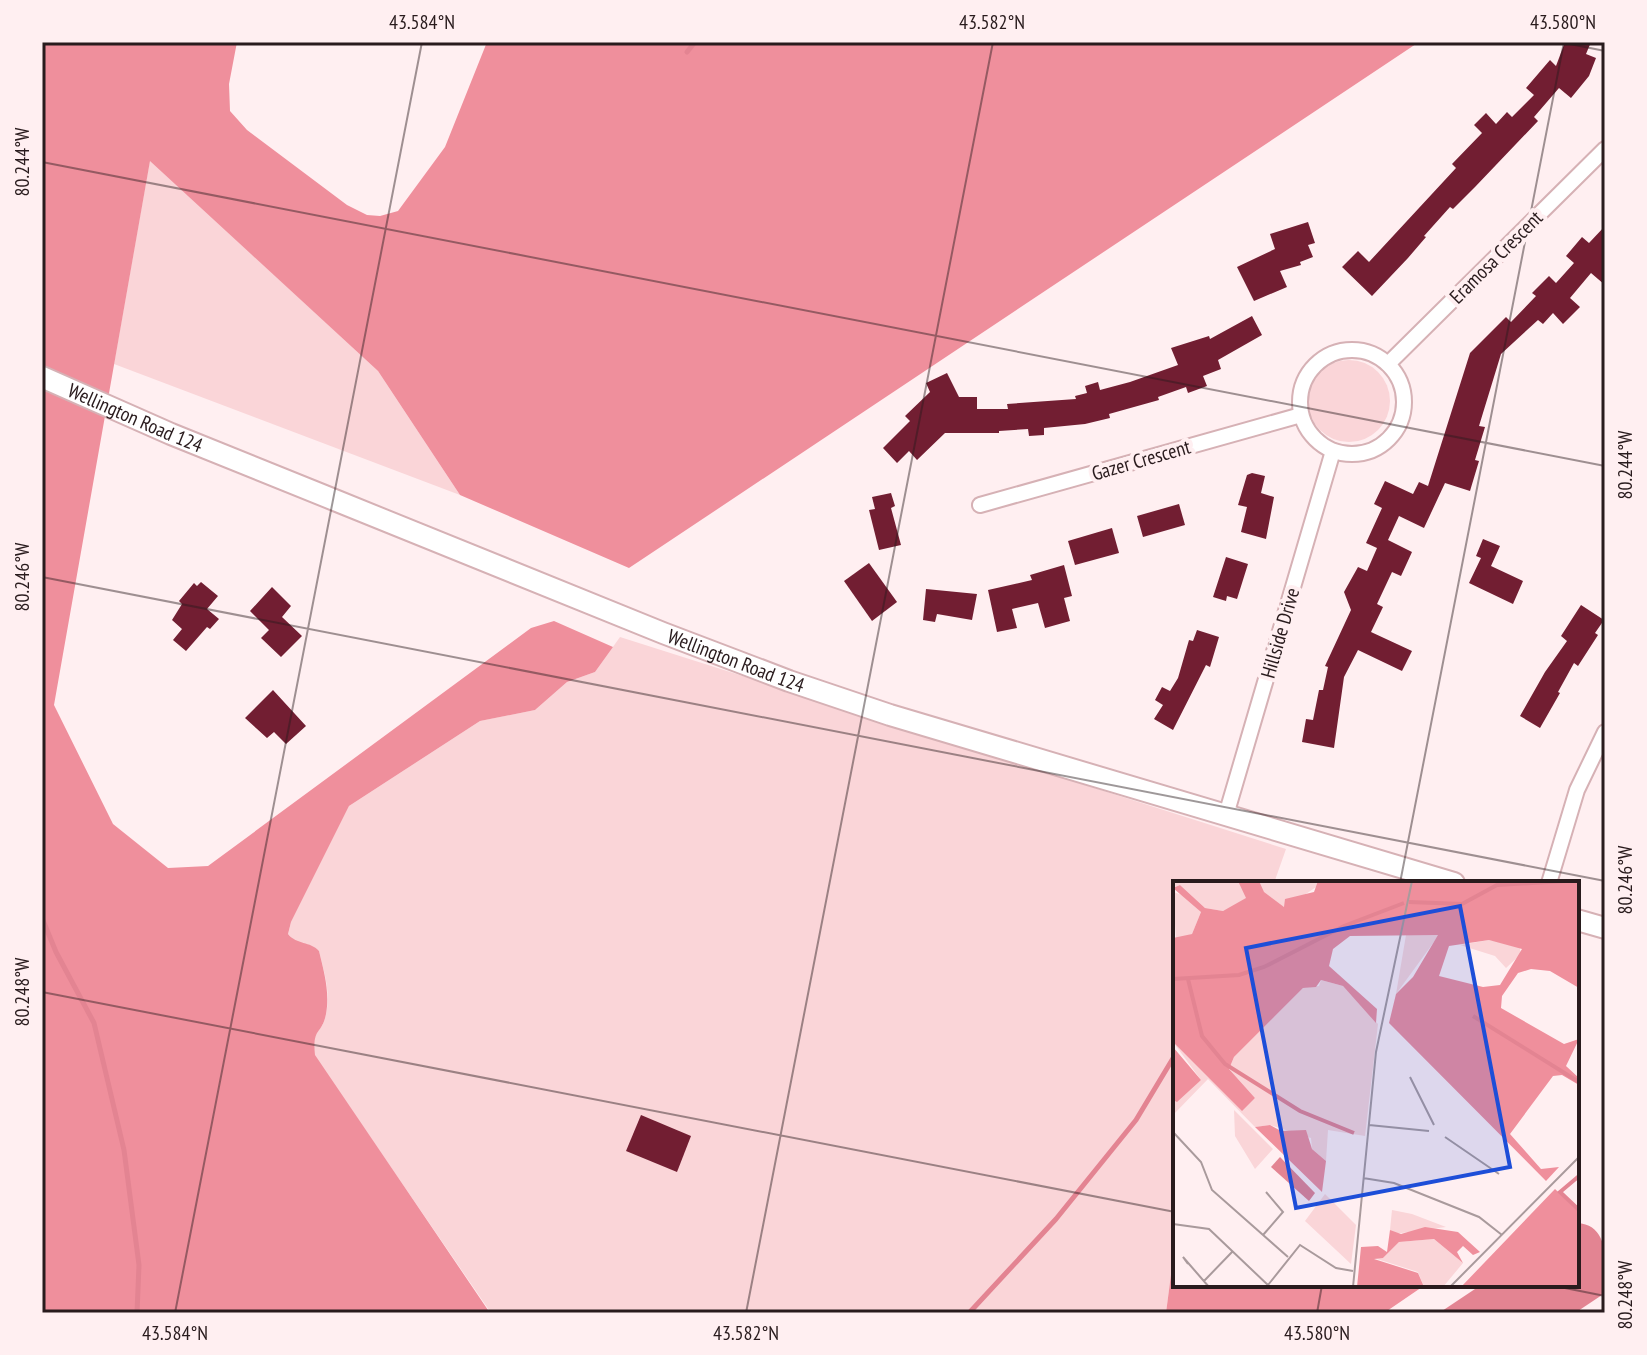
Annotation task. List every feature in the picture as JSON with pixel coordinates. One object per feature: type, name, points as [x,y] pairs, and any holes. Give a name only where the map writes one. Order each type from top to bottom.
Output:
[{"type":"main road","name":"Wellington Road 124","points":[[42,377],[184,439],[775,676],[890,715],[1447,881]]},
{"type":"main road","points":[[1579,921],[1605,928]]},
{"type":"street","name":"Eramosa Crescent","points":[[1388,364],[1605,149]]},
{"type":"street","points":[[1344,351],[1361,351],[1388,364],[1400,382],[1404,402],[1400,422],[1389,439],[1373,450],[1353,455],[1333,451],[1319,443],[1301,415],[1300,398],[1304,381],[1314,367],[1328,356],[1344,351]]},
{"type":"street","name":"Gazer Crescent","points":[[980,505],[1301,415]]},
{"type":"street","name":"Hillside Drive","points":[[1226,815],[1333,451]]},
{"type":"street","points":[[1550,881],[1577,790],[1605,732]]},
{"type":"shaded area","points":[[42,42],[237,42],[229,84],[230,111],[247,130],[347,205],[367,215],[380,216],[398,211],[445,147],[487,42],[1419,42],[629,568],[460,495],[378,371],[150,161],[54,705],[113,824],[168,868],[208,866],[531,628],[554,621],[613,647],[595,672],[567,682],[535,710],[480,721],[349,806],[291,922],[288,934],[319,951],[323,967],[327,1006],[324,1021],[316,1035],[315,1055],[490,1313],[42,1313]]},
{"type":"shaded area","points":[[150,160],[378,371],[460,495],[114,364]]},
{"type":"shaded area","points":[[1349,360],[1365,363],[1378,372],[1387,385],[1390,401],[1387,417],[1378,430],[1365,439],[1349,442],[1333,439],[1320,430],[1311,417],[1308,401],[1311,385],[1320,372],[1333,363]]},
{"type":"shaded area","points":[[620,637],[1286,849],[1275,881],[1173,881],[1173,1259],[1166,1313],[491,1313],[314,1055],[314,1040],[324,1021],[327,1006],[325,974],[319,951],[297,943],[288,934],[291,922],[349,806],[480,721],[535,710],[567,682],[595,672]]},
{"type":"shaded area","points":[[1579,1224],[1596,1231],[1601,1239],[1606,1271],[1605,1293],[1575,1313],[1439,1313],[1478,1287],[1579,1287]]},
{"type":"shaded area","points":[[1173,1259],[1173,1287],[1422,1287],[1384,1313],[1166,1313]]},
{"type":"building","points":[[1565,42],[1591,42],[1586,54],[1596,58],[1589,76],[1571,98],[1559,88],[1534,117],[1538,121],[1453,209],[1450,207],[1372,296],[1342,267],[1358,251],[1369,262],[1456,168],[1452,164],[1482,133],[1474,125],[1486,113],[1496,124],[1507,112],[1512,117],[1534,95],[1526,88],[1550,60],[1556,66]]},
{"type":"building","points":[[1308,222],[1315,243],[1308,245],[1313,257],[1300,262],[1301,265],[1280,271],[1287,287],[1254,301],[1237,267],[1275,249],[1270,234]]},
{"type":"building","points":[[1605,226],[1605,285],[1591,273],[1570,298],[1580,307],[1563,324],[1553,313],[1543,324],[1538,320],[1501,354],[1479,426],[1485,427],[1470,491],[1445,483],[1424,528],[1399,516],[1388,540],[1412,552],[1401,576],[1392,572],[1377,604],[1383,607],[1371,632],[1412,651],[1402,671],[1358,650],[1344,677],[1334,748],[1302,742],[1306,719],[1313,720],[1319,690],[1323,690],[1328,667],[1325,666],[1351,610],[1344,592],[1358,567],[1367,571],[1377,548],[1366,543],[1382,508],[1374,504],[1385,481],[1413,494],[1419,482],[1428,486],[1470,353],[1506,317],[1511,322],[1536,296],[1532,293],[1549,276],[1556,283],[1574,263],[1566,256],[1582,237],[1589,243]]},
{"type":"building","points":[[1252,316],[1262,335],[1218,360],[1221,369],[1203,376],[1207,386],[1188,393],[1186,387],[1158,397],[1159,400],[1109,414],[1110,418],[1044,428],[1044,435],[1029,436],[1028,429],[999,433],[945,433],[917,460],[909,451],[897,463],[883,448],[910,421],[905,416],[930,392],[926,383],[947,373],[959,397],[977,397],[977,409],[1008,409],[1007,404],[1076,399],[1075,396],[1087,393],[1085,386],[1098,382],[1100,390],[1178,365],[1171,348],[1209,336],[1210,339]]},
{"type":"building","points":[[1247,475],[1265,476],[1261,493],[1274,497],[1266,539],[1241,532],[1247,507],[1238,505]]},
{"type":"building","points":[[891,493],[895,506],[891,508],[901,545],[879,550],[869,510],[875,509],[872,497]]},
{"type":"building","points":[[1179,504],[1185,525],[1143,537],[1137,516]]},
{"type":"building","points":[[1112,528],[1119,553],[1075,565],[1068,541]]},
{"type":"building","points":[[1483,539],[1500,546],[1491,566],[1523,581],[1513,604],[1469,583],[1481,558],[1476,556]]},
{"type":"building","points":[[1226,557],[1248,564],[1237,599],[1227,596],[1226,601],[1213,597]]},
{"type":"building","points":[[869,563],[897,602],[872,621],[844,581]]},
{"type":"building","points":[[1064,565],[1072,596],[1064,598],[1070,621],[1045,628],[1038,603],[1012,609],[1017,628],[997,632],[988,590],[1032,580],[1030,575]]},
{"type":"building","points":[[201,582],[218,596],[207,609],[219,619],[210,629],[207,627],[186,651],[173,640],[182,629],[172,620],[182,604],[179,601],[194,583],[197,586]]},
{"type":"building","points":[[272,587],[291,606],[282,617],[302,636],[281,657],[261,638],[269,630],[250,611]]},
{"type":"building","points":[[926,589],[977,594],[972,620],[937,614],[935,622],[923,620]]},
{"type":"building","points":[[1581,605],[1604,620],[1578,666],[1574,663],[1540,728],[1520,716],[1567,641],[1561,636]]},
{"type":"building","points":[[1197,630],[1219,637],[1210,667],[1206,665],[1173,730],[1154,719],[1163,705],[1155,700],[1162,687],[1170,691],[1178,678],[1189,640],[1193,641]]},
{"type":"building","points":[[273,690],[306,726],[286,744],[274,732],[267,738],[245,718]]},
{"type":"building","points":[[641,1115],[691,1136],[677,1172],[626,1151]]},
{"type":"waterway","points":[[687,52],[695,42]]},
{"type":"waterway","points":[[42,918],[56,952],[94,1023],[124,1150],[139,1265],[137,1313]]},
{"type":"waterway","points":[[969,1313],[1056,1219],[1136,1120],[1173,1058]]}]
